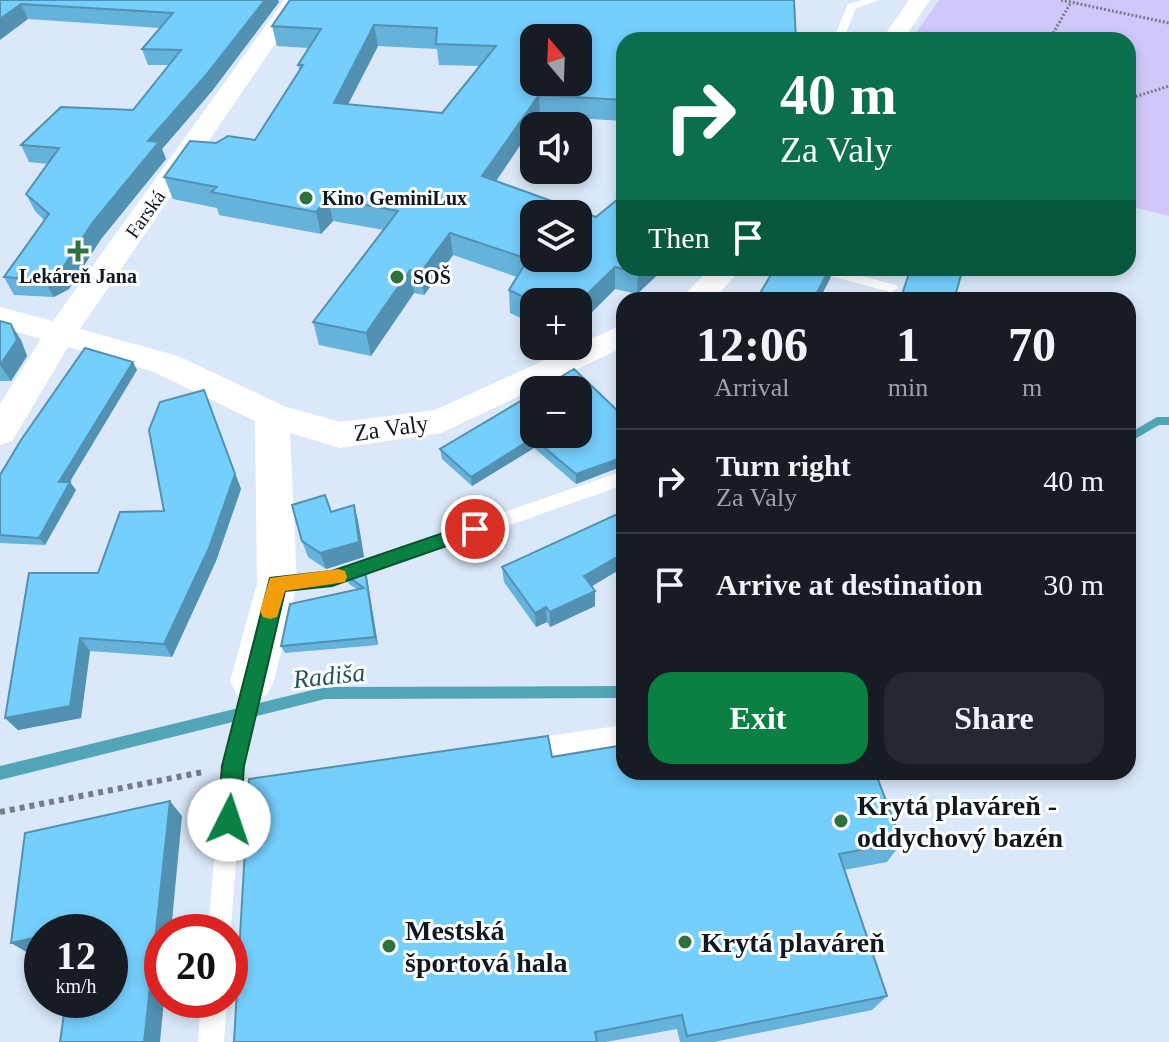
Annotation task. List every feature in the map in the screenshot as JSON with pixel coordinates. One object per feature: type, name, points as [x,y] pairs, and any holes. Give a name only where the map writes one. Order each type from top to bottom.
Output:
[{"type":"street","name":"Farská","points":[[0,432],[60,334],[295,0]]},
{"type":"street","points":[[898,32],[920,0]]},
{"type":"street","points":[[704,292],[719,276]]},
{"type":"street","name":"Za Valy","points":[[0,317],[166,364],[272,415],[340,435],[441,421],[616,338]]},
{"type":"street","points":[[252,681],[277,584],[272,415]]},
{"type":"lane","points":[[841,32],[852,6],[874,0]]},
{"type":"lane","points":[[846,276],[891,288]]},
{"type":"lane","points":[[277,584],[332,579],[616,481]]},
{"type":"lane","points":[[221,914],[233,766],[252,681]]},
{"type":"lane","points":[[498,753],[616,736]]},
{"type":"lane","points":[[231,792],[294,783]]},
{"type":"lane","points":[[211,1042],[213,1018]]},
{"type":"path","points":[[1061,0],[1169,23]]},
{"type":"path","points":[[1054,32],[1070,4]]},
{"type":"path","points":[[1136,96],[1169,86]]},
{"type":"path","points":[[0,812],[233,766]]},
{"type":"shaded area","points":[[939,0],[1169,0],[1169,216],[1136,208],[1136,32],[917,32]]},
{"type":"building","points":[[0,0],[265,0],[206,75],[148,141],[159,142],[93,222],[60,272],[44,280],[4,277],[49,214],[26,194],[59,148],[21,145],[61,107],[133,110],[181,50],[142,49],[173,13],[21,4],[0,19]]},
{"type":"building","points":[[290,0],[794,0],[796,32],[616,32],[616,100],[556,96],[592,96],[592,24],[520,24],[520,96],[538,96],[527,112],[520,112],[520,122],[482,176],[549,200],[520,200],[520,256],[450,233],[421,272],[410,270],[366,333],[313,322],[398,211],[328,198],[316,212],[211,192],[217,187],[164,177],[190,141],[216,143],[228,136],[255,140],[303,65],[298,65],[321,29],[272,26]],"holes":[[[374,25],[437,28],[436,44],[496,46],[442,113],[334,103]]]},
{"type":"building","points":[[616,201],[616,267],[592,289],[520,288],[520,295],[509,290],[520,272],[592,272],[592,216],[596,217]]},
{"type":"building","points":[[770,276],[826,276],[817,292],[761,292]]},
{"type":"building","points":[[908,276],[961,276],[956,292],[903,292]]},
{"type":"building","points":[[0,321],[11,324],[17,340],[0,365]]},
{"type":"building","points":[[85,348],[133,362],[59,482],[70,482],[39,538],[0,535],[0,475]]},
{"type":"building","points":[[574,369],[581,376],[562,376]]},
{"type":"building","points":[[592,386],[616,409],[616,460],[576,474],[545,448],[592,448]]},
{"type":"building","points":[[204,390],[235,474],[209,548],[164,644],[80,638],[70,706],[5,718],[29,573],[98,573],[120,512],[164,511],[149,430],[160,402]]},
{"type":"building","points":[[520,401],[520,446],[471,477],[440,449]]},
{"type":"building","points":[[325,495],[331,512],[354,505],[359,542],[320,553],[302,541],[292,505]]},
{"type":"building","points":[[616,515],[616,558],[584,576],[595,591],[550,612],[546,607],[535,613],[502,567]]},
{"type":"building","points":[[365,570],[375,637],[281,646],[290,604],[364,588],[347,576]]},
{"type":"building","points":[[548,736],[552,757],[616,746],[616,780],[878,780],[902,842],[839,854],[887,996],[687,1036],[682,1015],[595,1032],[597,1042],[234,1042],[235,1018],[248,1018],[248,914],[241,914],[249,779]]},
{"type":"building","points":[[170,801],[158,914],[144,914],[144,1018],[147,1018],[144,1042],[60,1042],[63,1018],[128,1018],[128,914],[24,914],[24,940],[11,943],[25,833]]},
{"type":"waterway","name":"Radiša","points":[[1136,434],[1157,421],[1169,421]]},
{"type":"waterway","name":"Radiša","points":[[0,773],[325,693],[616,692]]},
{"type":"slow traffic","points":[[270,611],[277,584],[338,577]]},
{"type":"place","name":"Kino GeminiLux","points":[[306,198]]},
{"type":"place","name":"Lekáreň Jana","points":[[78,251]]},
{"type":"place","name":"SOŠ","points":[[397,277]]},
{"type":"place","name":"Krytá plaváreň - oddychový bazén","points":[[841,821]]},
{"type":"place","name":"Krytá plaváreň","points":[[685,942]]},
{"type":"place","name":"Mestská športová hala","points":[[389,946]]},
{"type":"route","points":[[229,820],[233,766],[277,584],[332,579],[475,529]]}]
